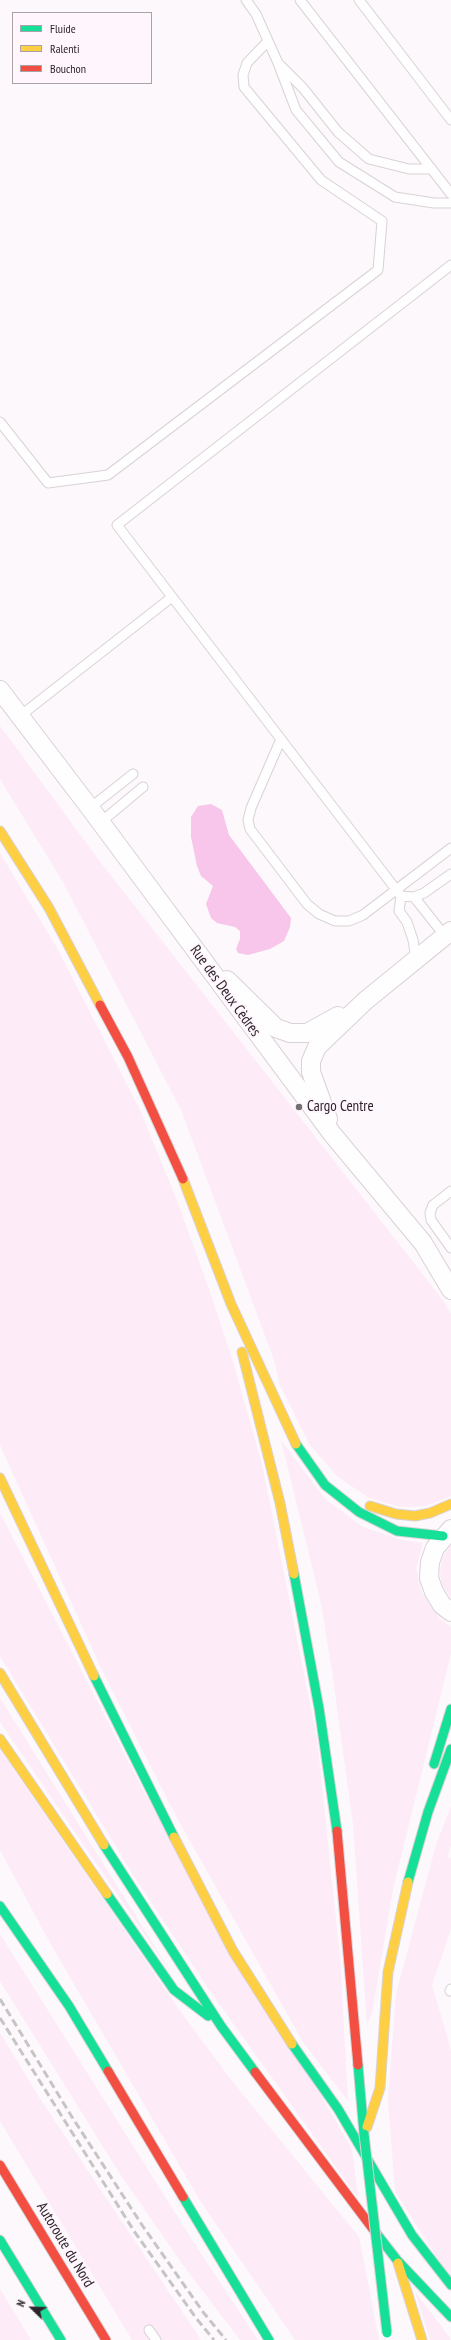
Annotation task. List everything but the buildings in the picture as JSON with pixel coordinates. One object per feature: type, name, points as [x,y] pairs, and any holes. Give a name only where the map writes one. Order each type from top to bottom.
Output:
[{"type":"main road","points":[[0,831],[48,908],[128,1057],[194,1203],[230,1304],[298,1449],[325,1485],[359,1512],[397,1531],[447,1533]]},
{"type":"main road","points":[[230,1304],[280,1503],[319,1708],[340,1855],[364,2134],[388,2336]]},
{"type":"main road","points":[[0,1478],[144,1778],[233,1951],[280,2028],[338,2109],[412,2236],[451,2286]]},
{"type":"main road","points":[[325,1485],[365,1504],[396,1514],[415,1516],[430,1513],[451,1504]]},
{"type":"main road","points":[[0,1673],[114,1862],[222,2026],[344,2192],[398,2260],[451,2317]]},
{"type":"main road","points":[[428,1812],[432,1771],[451,1709]]},
{"type":"main road","points":[[0,1739],[174,1990],[222,2026]]},
{"type":"main road","points":[[364,2134],[380,2088],[388,1972],[408,1882],[428,1812],[451,1749]]},
{"type":"main road","points":[[428,1812],[446,1792]]},
{"type":"main road","points":[[0,1906],[69,2006],[269,2340]]},
{"type":"main road","name":"Autoroute du Nord","points":[[0,2166],[106,2340]]},
{"type":"main road","points":[[0,2240],[61,2340]]},
{"type":"main road","points":[[398,2260],[422,2340]]},
{"type":"street","name":"Rue des Deux Cèdres","points":[[0,690],[101,822],[332,1135],[423,1243],[451,1290]]},
{"type":"street","points":[[332,1135],[323,1103],[314,1086],[311,1061],[317,1047],[365,1000],[448,934]]},
{"type":"street","points":[[204,961],[238,989],[276,1028],[290,1033],[307,1032],[365,1000]]},
{"type":"street","points":[[423,1243],[451,1274]]},
{"type":"street","points":[[447,1533],[435,1548],[430,1562],[429,1578],[434,1592],[442,1605],[451,1612]]},
{"type":"lane","points":[[246,0],[256,14],[278,63],[296,110],[339,162],[395,197],[434,203],[451,203]]},
{"type":"lane","points":[[300,0],[451,194]]},
{"type":"lane","points":[[359,0],[451,120]]},
{"type":"lane","points":[[0,422],[48,483],[108,475],[378,270],[382,221],[321,180],[244,87],[242,75],[247,63],[268,41]]},
{"type":"lane","points":[[278,63],[303,88],[338,132],[369,159],[409,169],[432,169]]},
{"type":"lane","points":[[416,959],[413,940],[407,922],[399,911],[398,893],[117,525],[451,265]]},
{"type":"lane","points":[[20,716],[172,597]]},
{"type":"lane","points":[[280,739],[252,808],[248,820],[250,829],[308,904],[319,914],[335,921],[349,922],[398,893],[451,848]]},
{"type":"lane","points":[[90,808],[133,774]]},
{"type":"lane","points":[[101,822],[143,786]]},
{"type":"lane","points":[[414,897],[424,893],[451,874]]},
{"type":"lane","points":[[398,893],[414,897],[448,934]]},
{"type":"lane","points":[[451,1191],[434,1205],[430,1213],[431,1220],[451,1248]]},
{"type":"lane","points":[[149,2330],[156,2340]]},
{"type":"shaded area","points":[[0,726],[98,859],[442,1299],[451,1314],[451,1496],[426,1506],[401,1507],[369,1498],[337,1476],[310,1445],[280,1385],[274,1360],[182,1112],[63,882],[0,779]]},
{"type":"shaded area","points":[[211,804],[222,810],[229,835],[291,918],[290,927],[284,941],[270,949],[248,955],[238,953],[236,949],[240,939],[240,931],[235,927],[217,923],[211,918],[206,904],[213,886],[201,876],[197,866],[191,837],[191,817],[198,806]]},
{"type":"shaded area","points":[[0,853],[57,948],[140,1110],[178,1203],[211,1295],[233,1362],[262,1464],[317,1739],[340,1958],[348,2101],[303,2042],[176,1816],[101,1668],[0,1445]]},
{"type":"shaded area","points":[[281,1440],[325,1499],[363,1527],[402,1540],[423,1543],[416,1568],[422,1593],[441,1620],[451,1627],[451,1653],[393,1889],[372,2013],[367,2024],[353,1824],[332,1671],[321,1603]]},
{"type":"shaded area","points":[[0,1513],[145,1794],[352,2149],[358,2198],[208,1988],[132,1873],[0,1656]]},
{"type":"shaded area","points":[[451,1544],[451,1598],[442,1585],[440,1572],[442,1559]]},
{"type":"shaded area","points":[[0,1698],[175,1979],[0,1722]]},
{"type":"shaded area","points":[[0,1750],[180,2011],[232,2081],[359,2237],[379,2340],[295,2340],[201,2202],[49,1941],[0,1850]]},
{"type":"shaded area","points":[[451,1806],[451,1846],[447,1857],[451,1858],[451,1929],[432,1985],[451,2050],[451,2280],[395,2191],[388,2100],[396,1994],[436,1845]]},
{"type":"shaded area","points":[[0,1934],[194,2243],[258,2340],[240,2340],[183,2265],[120,2174],[0,1981]]},
{"type":"shaded area","points":[[0,2033],[42,2102],[201,2340],[132,2340],[0,2121]]},
{"type":"shaded area","points":[[0,2289],[31,2340],[0,2340]]},
{"type":"shaded area","points":[[415,2292],[448,2335],[451,2340],[430,2340]]},
{"type":"railway","points":[[0,1999],[72,2117],[142,2225],[203,2312],[226,2340]]},
{"type":"railway","points":[[0,2018],[134,2231],[196,2318],[214,2340]]},
{"type":"traffic: fast","points":[[296,1444],[325,1485],[359,1512],[397,1531],[443,1536]]},
{"type":"traffic: fast","points":[[294,1574],[319,1708],[337,1831]]},
{"type":"traffic: fast","points":[[94,1676],[174,1837]]},
{"type":"traffic: fast","points":[[434,1764],[451,1709]]},
{"type":"traffic: fast","points":[[408,1882],[428,1812],[451,1749]]},
{"type":"traffic: fast","points":[[104,1845],[221,2026],[255,2072]]},
{"type":"traffic: fast","points":[[107,1894],[174,1990],[208,2016]]},
{"type":"traffic: fast","points":[[0,1906],[69,2006],[108,2071]]},
{"type":"traffic: fast","points":[[292,2044],[338,2109],[412,2235],[451,2285]]},
{"type":"traffic: fast","points":[[358,2065],[364,2134]]},
{"type":"traffic: fast","points":[[364,2134],[387,2333]]},
{"type":"traffic: fast","points":[[183,2197],[269,2340]]},
{"type":"traffic: fast","points":[[376,2233],[397,2260],[451,2317]]},
{"type":"traffic: fast","points":[[0,2240],[61,2340]]},
{"type":"traffic: slow","points":[[0,831],[49,908],[100,1005]]},
{"type":"traffic: slow","points":[[183,1179],[231,1304],[296,1444]]},
{"type":"traffic: slow","points":[[242,1352],[280,1503],[294,1574]]},
{"type":"traffic: slow","points":[[0,1478],[94,1676]]},
{"type":"traffic: slow","points":[[370,1506],[396,1514],[415,1516],[430,1513],[451,1504]]},
{"type":"traffic: slow","points":[[0,1673],[104,1845]]},
{"type":"traffic: slow","points":[[0,1739],[107,1894]]},
{"type":"traffic: slow","points":[[174,1837],[233,1951],[292,2044]]},
{"type":"traffic: slow","points":[[367,2127],[380,2088],[388,1972],[408,1882]]},
{"type":"traffic: slow","points":[[398,2263],[422,2340]]},
{"type":"traffic: jam","points":[[100,1005],[128,1057],[183,1179]]},
{"type":"traffic: jam","points":[[337,1831],[358,2065]]},
{"type":"traffic: jam","points":[[108,2071],[183,2197]]},
{"type":"traffic: jam","points":[[255,2072],[376,2233]]},
{"type":"traffic: jam","points":[[0,2165],[106,2340]]},
{"type":"place","name":"Cargo Centre","points":[[299,1107]]}]
